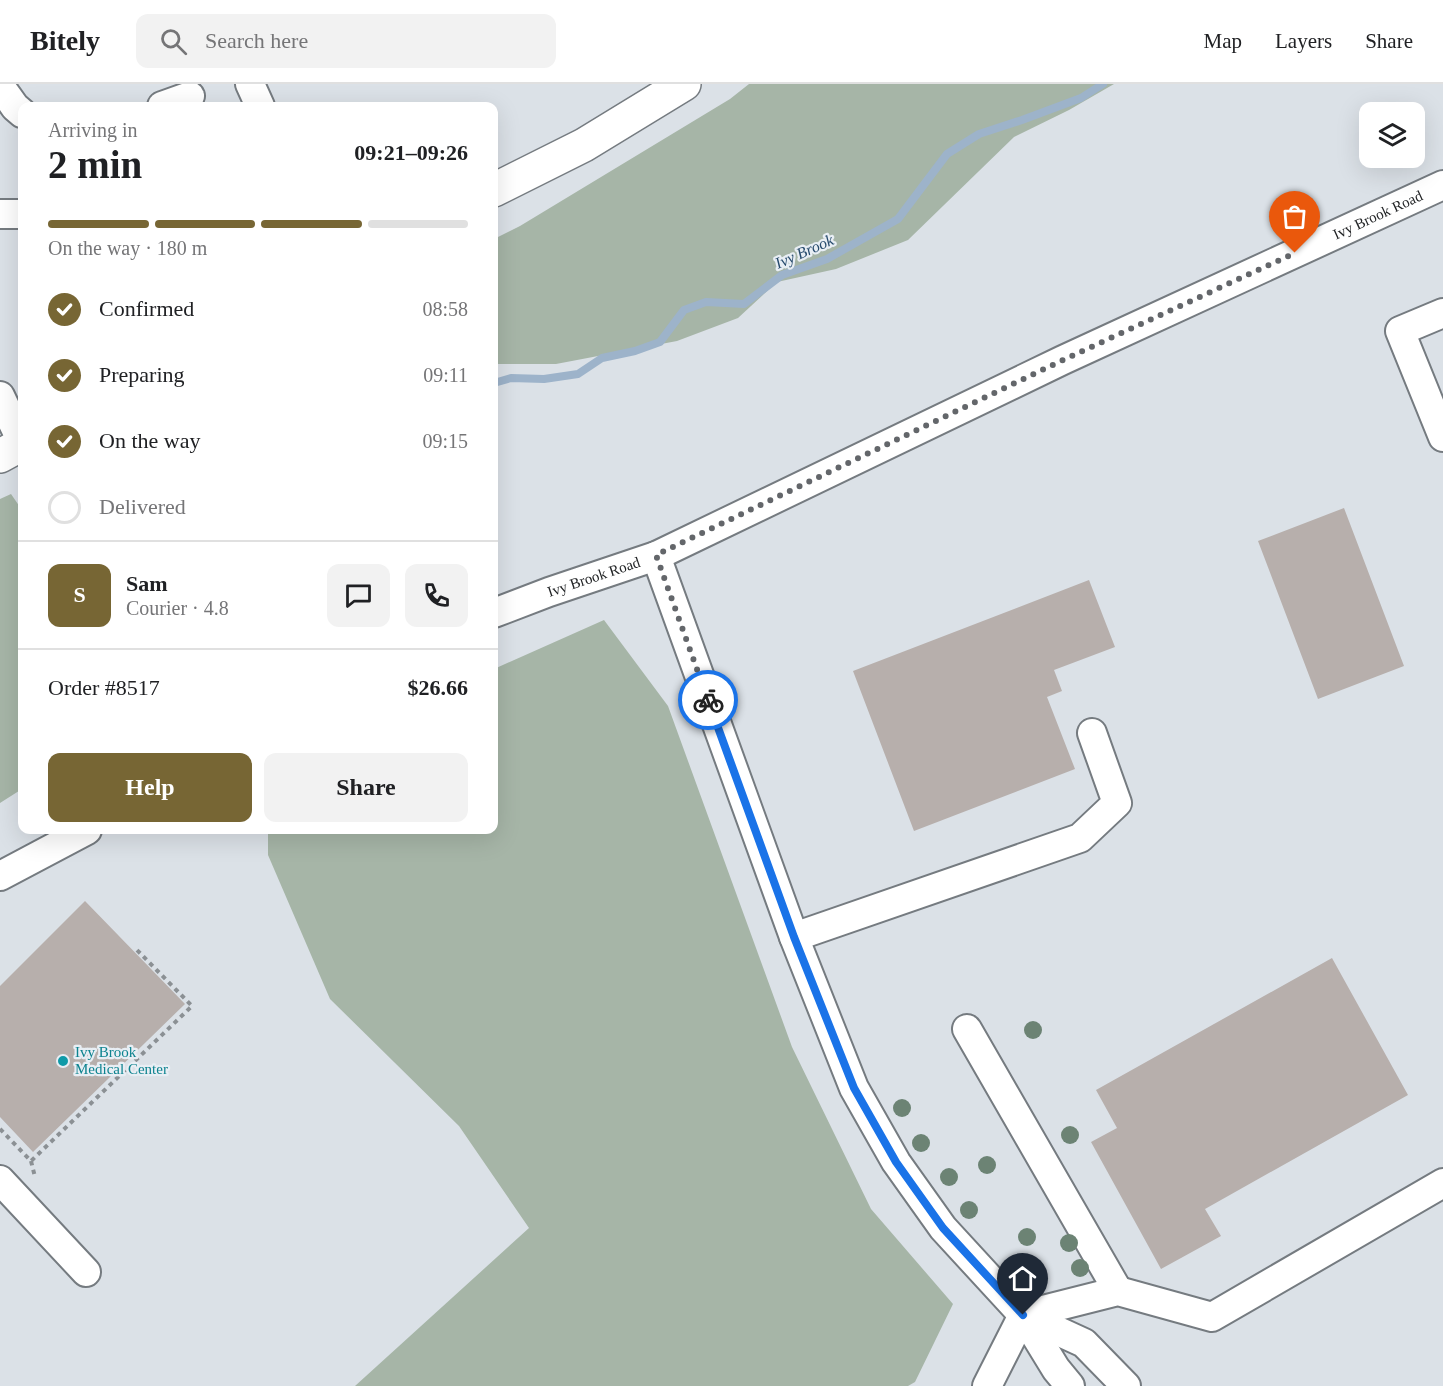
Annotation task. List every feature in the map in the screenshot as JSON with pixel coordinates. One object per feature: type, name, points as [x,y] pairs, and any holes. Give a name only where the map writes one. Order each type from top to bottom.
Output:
[{"type":"main road","points":[[498,188],[584,145],[684,84]]},
{"type":"main road","points":[[0,456],[18,445]]},
{"type":"street","points":[[250,84],[258,102]]},
{"type":"street","points":[[0,86],[18,110]]},
{"type":"street","points":[[172,102],[190,95]]},
{"type":"street","name":"Ivy Brook Road","points":[[498,612],[656,555],[1063,360],[1443,184]]},
{"type":"street","points":[[0,214],[18,214]]},
{"type":"street","points":[[1443,313],[1400,330],[1443,437]]},
{"type":"street","points":[[0,396],[18,434]]},
{"type":"street","points":[[656,555],[794,937],[854,1088],[896,1162],[943,1228],[1023,1315],[1056,1369],[1070,1386]]},
{"type":"street","points":[[794,937],[1080,838],[1117,803],[1092,733]]},
{"type":"street","points":[[0,876],[79,834]]},
{"type":"street","points":[[967,1029],[1118,1291]]},
{"type":"street","points":[[0,1180],[86,1272]]},
{"type":"street","points":[[987,1386],[1023,1315],[1118,1291],[1212,1317],[1443,1183]]},
{"type":"street","points":[[1023,1315],[1084,1343],[1126,1386]]},
{"type":"path","points":[[0,1129],[31,1161],[192,1006],[136,949]]},
{"type":"green space","points":[[749,84],[1114,84],[1069,110],[1014,137],[908,240],[836,269],[777,282],[738,318],[677,341],[556,364],[498,364],[498,237],[730,99]]},
{"type":"green space","points":[[11,494],[18,504],[18,792],[0,803],[0,499]]},
{"type":"green space","points":[[604,620],[668,706],[792,1047],[871,1209],[953,1304],[915,1382],[908,1386],[355,1386],[529,1228],[459,1126],[330,999],[268,855],[268,834],[498,834],[498,667]]},
{"type":"building","points":[[1344,508],[1404,666],[1318,699],[1258,541]]},
{"type":"building","points":[[1089,580],[1115,647],[1054,670],[1062,691],[1047,697],[1075,769],[914,831],[853,671]]},
{"type":"building","name":"Ivy Brook Medical Center","points":[[85,901],[185,1004],[33,1152],[0,1117],[0,986]]},
{"type":"building","points":[[1332,958],[1408,1095],[1205,1209],[1221,1236],[1161,1269],[1091,1142],[1117,1128],[1096,1090]]},
{"type":"waterway","name":"Ivy Brook","points":[[498,382],[511,378],[544,379],[578,374],[602,358],[635,351],[660,342],[684,310],[706,302],[744,304],[782,275],[827,259],[898,219],[947,154],[979,134],[1081,98],[1103,84]]},
{"type":"way so far","points":[[708,700],[656,555],[1063,360],[1295,253]]},
{"type":"place","name":"Ivy Brook Medical Center","points":[[63,1061]]},
{"type":"route","points":[[708,700],[794,937],[854,1088],[896,1162],[943,1228],[1023,1315]]}]
